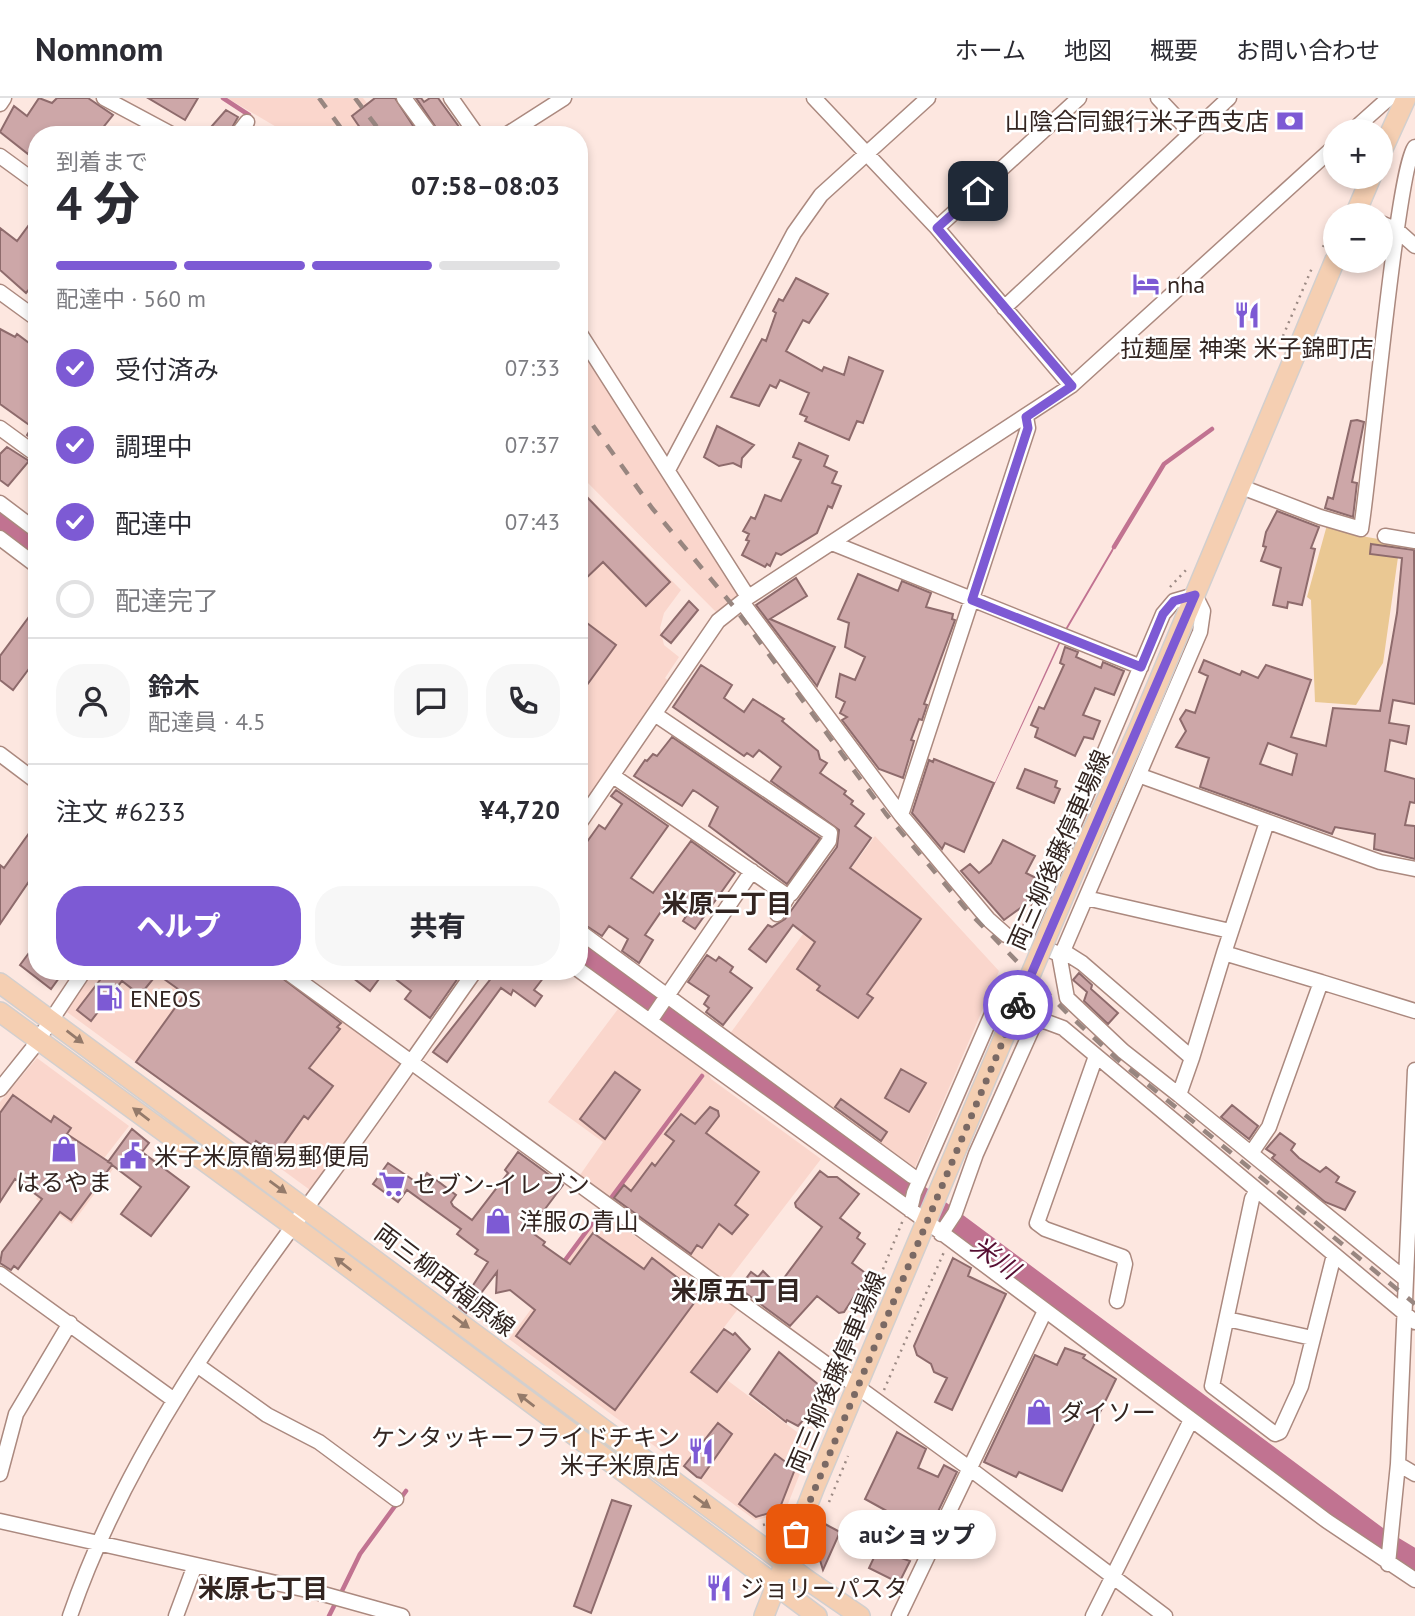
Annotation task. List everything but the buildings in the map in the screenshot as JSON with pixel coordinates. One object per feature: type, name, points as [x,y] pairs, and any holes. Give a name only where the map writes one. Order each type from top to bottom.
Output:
[{"type":"main road","points":[[1393,127],[1406,98]]},
{"type":"main road","name":"両三柳後藤停車場線","points":[[764,1616],[856,1388],[916,1218],[938,1195],[1195,595],[1323,268]]},
{"type":"main road","name":"両三柳西福原線","points":[[0,983],[860,1616]]},
{"type":"main road","name":"両三柳西福原線","points":[[0,1012],[292,1225],[817,1616]]},
{"type":"street","points":[[0,104],[4,98]]},
{"type":"street","points":[[104,98],[156,126]]},
{"type":"street","points":[[404,98],[424,126]]},
{"type":"street","points":[[451,98],[471,126]]},
{"type":"street","points":[[520,126],[564,98]]},
{"type":"street","points":[[814,98],[937,228],[1072,386]]},
{"type":"street","points":[[668,470],[794,233],[821,195],[928,98]]},
{"type":"street","points":[[937,228],[1079,98]]},
{"type":"street","points":[[1158,98],[1191,133]]},
{"type":"street","points":[[1003,307],[1229,98]]},
{"type":"street","points":[[1365,119],[1389,98]]},
{"type":"street","points":[[244,126],[247,122]]},
{"type":"street","points":[[1239,486],[1320,517],[1361,528],[1397,230],[1408,159],[1415,147]]},
{"type":"street","points":[[0,156],[28,176]]},
{"type":"street","points":[[588,811],[718,621],[745,600],[1072,386],[1323,157]]},
{"type":"street","points":[[1393,228],[1415,246]]},
{"type":"street","points":[[0,292],[28,312]]},
{"type":"street","points":[[588,346],[668,470],[745,600],[901,815],[988,919],[1006,935],[1061,953],[1082,963],[1192,1059]]},
{"type":"street","points":[[901,815],[1028,428],[1026,417]]},
{"type":"street","points":[[0,428],[28,448]]},
{"type":"street","points":[[0,503],[28,524]]},
{"type":"street","points":[[1385,536],[1415,541]]},
{"type":"street","points":[[0,538],[28,559]]},
{"type":"street","points":[[832,543],[1141,667]]},
{"type":"street","points":[[1025,940],[1163,614],[1174,601],[1195,595],[1203,611],[1200,632],[1140,776],[1061,953],[1066,998],[1123,1051],[1252,1152],[1404,1278]]},
{"type":"street","points":[[656,715],[830,833],[829,841],[777,914]]},
{"type":"street","points":[[0,754],[28,775]]},
{"type":"street","points":[[613,776],[789,895]]},
{"type":"street","points":[[1140,776],[1380,862],[1415,869]]},
{"type":"street","points":[[1179,1095],[1267,822]]},
{"type":"street","points":[[652,1019],[752,871]]},
{"type":"street","points":[[1086,898],[1230,931]]},
{"type":"street","points":[[588,938],[912,1177]]},
{"type":"street","points":[[1224,953],[1415,1012]]},
{"type":"street","points":[[588,976],[652,1019],[916,1218],[1415,1580]]},
{"type":"street","points":[[0,1088],[39,1038],[78,980]]},
{"type":"street","points":[[299,980],[969,1468],[1165,1616]]},
{"type":"street","points":[[70,1616],[98,1544],[174,1400],[305,1206],[469,980]]},
{"type":"street","points":[[1252,1152],[1269,1127],[1321,982]]},
{"type":"street","points":[[916,1218],[914,1193],[992,1014],[1001,1005],[1063,1028],[1415,1322]]},
{"type":"street","points":[[941,1234],[955,1213],[976,1154],[1037,1018]]},
{"type":"street","points":[[1096,1056],[1037,1223],[1045,1229],[1123,1257],[1125,1264],[1117,1301]]},
{"type":"street","points":[[1389,1560],[1398,1464],[1404,1278],[1410,1243],[1415,1070]]},
{"type":"street","points":[[1257,1190],[1252,1199],[1212,1386],[1275,1434],[1280,1432],[1301,1386],[1335,1255]]},
{"type":"street","points":[[0,1274],[174,1400]]},
{"type":"street","points":[[898,1616],[1045,1311]]},
{"type":"street","points":[[1227,1319],[1312,1338]]},
{"type":"street","points":[[0,1474],[16,1414],[70,1323]]},
{"type":"street","points":[[197,1365],[267,1415],[319,1442],[396,1499]]},
{"type":"street","points":[[1093,1616],[1191,1420]]},
{"type":"street","points":[[1398,1464],[1415,1474]]},
{"type":"street","points":[[0,1521],[316,1592],[402,1616]]},
{"type":"street","points":[[176,1616],[195,1565]]},
{"type":"path","points":[[1280,346],[1313,267]]},
{"type":"path","points":[[1161,595],[1186,569],[1191,559]]},
{"type":"path","points":[[842,1363],[846,1360],[916,1218]]},
{"type":"path","points":[[882,1397],[941,1256],[951,1251]]},
{"type":"path","points":[[934,1253],[941,1256]]},
{"type":"path","points":[[827,1506],[852,1445]]},
{"type":"path","points":[[757,1525],[786,1516]]},
{"type":"path","points":[[775,1520],[784,1525]]},
{"type":"path","points":[[766,1531],[775,1520]]},
{"type":"path","points":[[811,1543],[816,1569]]},
{"type":"shaded area","points":[[227,98],[363,98],[384,126],[275,126]]},
{"type":"shaded area","points":[[588,354],[736,587],[738,596],[716,612],[588,483]]},
{"type":"shaded area","points":[[588,496],[681,590],[664,613],[660,628],[664,645],[679,657],[665,678],[670,682],[588,799]]},
{"type":"shaded area","points":[[1327,525],[1356,535],[1400,543],[1383,663],[1356,705],[1315,702],[1311,600],[1307,597]]},
{"type":"shaded area","points":[[1116,542],[1065,633],[960,859],[1064,631]]},
{"type":"shaded area","points":[[875,836],[999,971],[913,1172],[729,1035]]},
{"type":"shaded area","points":[[88,980],[290,980],[399,1061],[400,1065],[310,1190],[67,1012]]},
{"type":"shaded area","points":[[618,1009],[708,1072],[711,1079],[821,1159],[726,1283],[580,1175],[603,1142],[548,1102]]},
{"type":"shaded area","name":"はるやま","points":[[37,1058],[129,1126],[102,1161],[113,1169],[72,1224],[36,1199],[54,1176],[0,1137],[0,1102]]},
{"type":"shaded area","points":[[602,1213],[738,1309],[690,1372],[717,1393],[727,1380],[812,1443],[784,1514],[755,1520],[509,1339]]},
{"type":"shaded area","points":[[323,1233],[609,1445],[694,1515],[365,1269]]},
{"type":"waterway","points":[[223,98],[249,115]]},
{"type":"waterway","points":[[1114,547],[1164,464],[1212,429]]},
{"type":"waterway","name":"米川","points":[[0,517],[28,539]]},
{"type":"waterway","name":"米川","points":[[588,952],[1380,1542],[1415,1563]]},
{"type":"waterway","points":[[611,1198],[702,1076]]},
{"type":"waterway","points":[[563,1263],[600,1213]]},
{"type":"waterway","points":[[340,1595],[360,1554],[406,1491]]},
{"type":"waterway","points":[[329,1616],[335,1604]]},
{"type":"railway","points":[[319,98],[339,126]]},
{"type":"railway","points":[[355,98],[376,126]]},
{"type":"railway","points":[[588,419],[652,508],[734,607],[886,814],[965,908],[1068,1014],[1117,1059],[1415,1304]]},
{"type":"way so far","points":[[796,1534],[1018,1005]]},
{"type":"place","name":"山陰合同銀行米子西支店","points":[[1290,121]]},
{"type":"place","name":"nha","points":[[1146,284]]},
{"type":"place","name":"拉麺屋 神楽 米子錦町店","points":[[1247,315]]},
{"type":"place","name":"ENEOS","points":[[109,998]]},
{"type":"place","name":"はるやま","points":[[64,1149]]},
{"type":"place","name":"米子米原簡易郵便局","points":[[133,1156]]},
{"type":"place","name":"セブン-イレブン","points":[[392,1184]]},
{"type":"place","name":"洋服の青山","points":[[498,1221]]},
{"type":"place","name":"ダイソー","points":[[1039,1412]]},
{"type":"place","name":"ケンタッキーフライドチキン 米子米原店","points":[[701,1451]]},
{"type":"place","name":"auショップ","points":[[796,1534]]},
{"type":"place","name":"ジョリーパスタ","points":[[719,1588]]},
{"type":"district","name":"米原二丁目","points":[[727,903]]},
{"type":"district","name":"米原五丁目","points":[[736,1290]]},
{"type":"district","name":"米原七丁目","points":[[263,1588]]},
{"type":"route","points":[[978,191],[937,228],[1072,386],[1026,417],[1028,428],[972,600],[1141,667],[1163,614],[1174,601],[1195,595],[1018,1005]]}]
